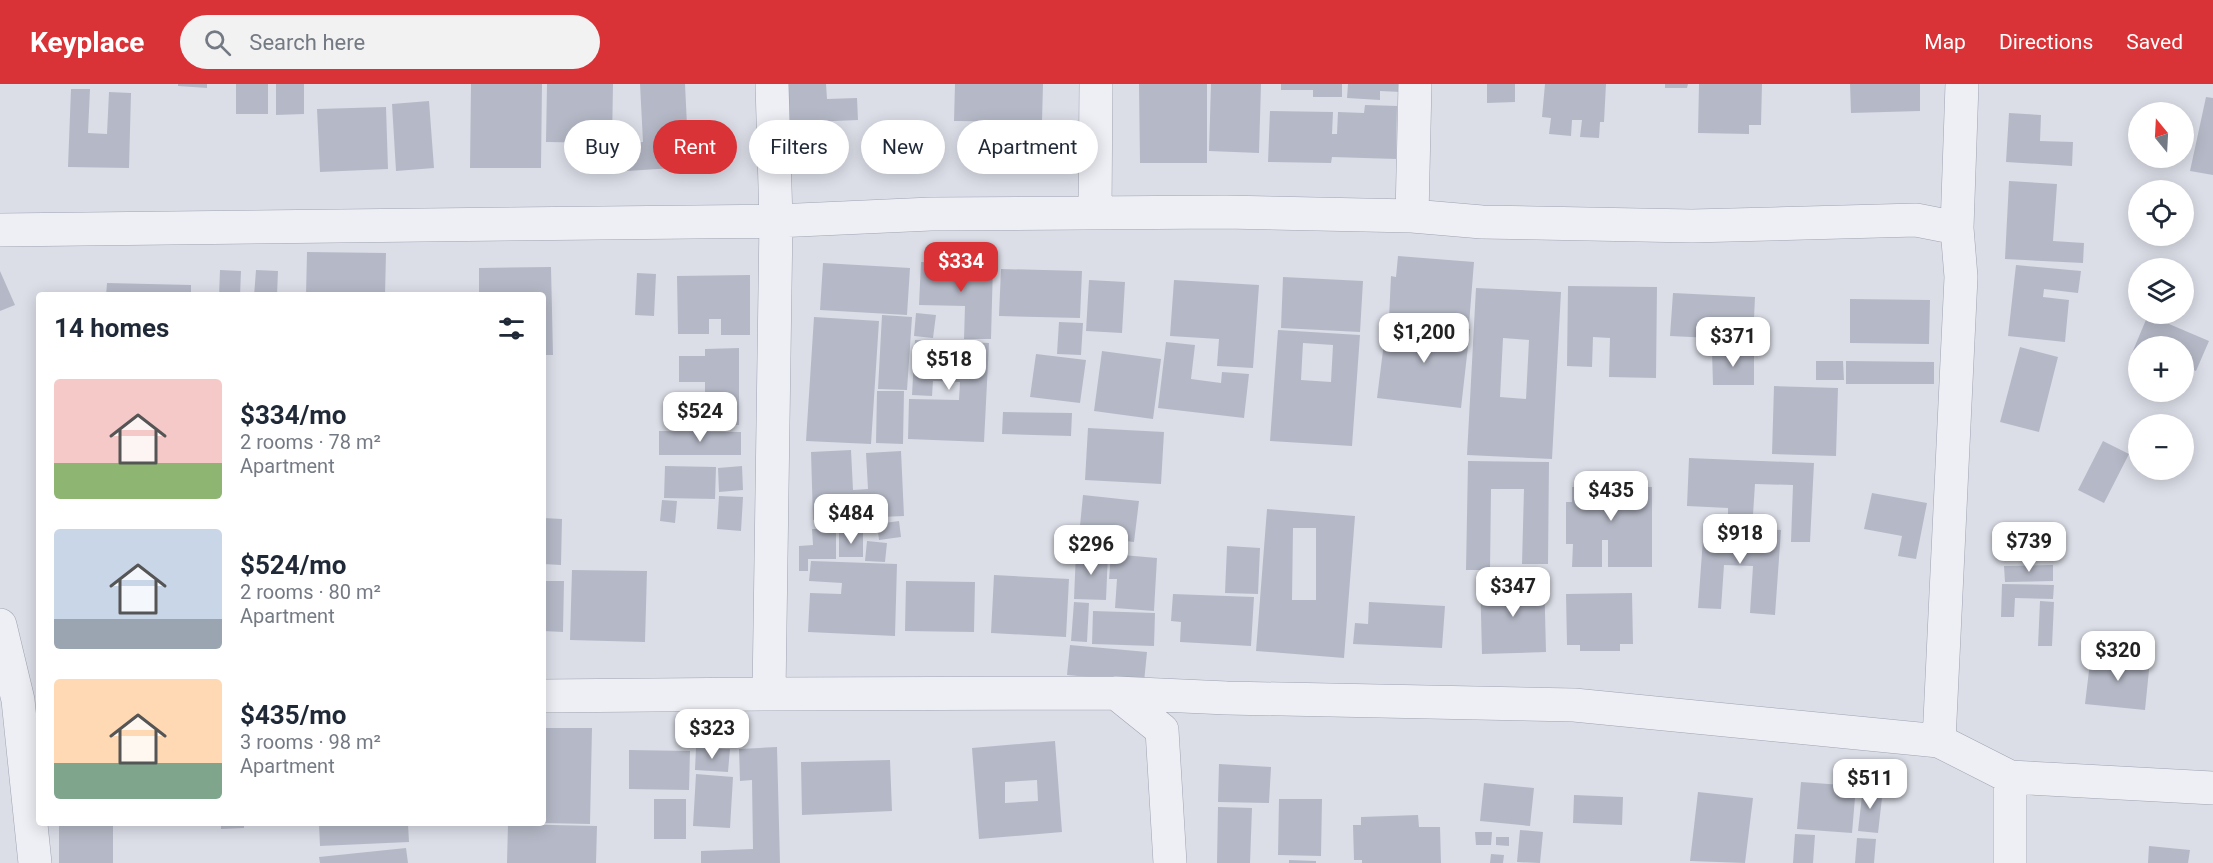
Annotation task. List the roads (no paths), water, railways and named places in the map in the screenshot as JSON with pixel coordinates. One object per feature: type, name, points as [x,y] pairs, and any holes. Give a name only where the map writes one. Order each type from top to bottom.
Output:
[{"type":"street","points":[[769,694],[776,221],[772,84]]},
{"type":"street","points":[[1095,212],[1096,84]]},
{"type":"street","points":[[1412,216],[1415,84]]},
{"type":"street","points":[[1940,741],[1961,277],[1957,228],[1962,84]]},
{"type":"street","points":[[0,230],[776,221],[931,214],[1095,212],[1412,216],[1482,222],[1692,226],[1916,220],[1957,228]]},
{"type":"street","points":[[0,625],[19,700],[35,863]]},
{"type":"street","points":[[1116,693],[1162,730],[1170,863]]},
{"type":"street","points":[[546,696],[1116,693],[1227,698],[1574,705],[1940,741],[2010,777],[2213,788]]},
{"type":"street","points":[[2010,777],[2010,863]]}]
